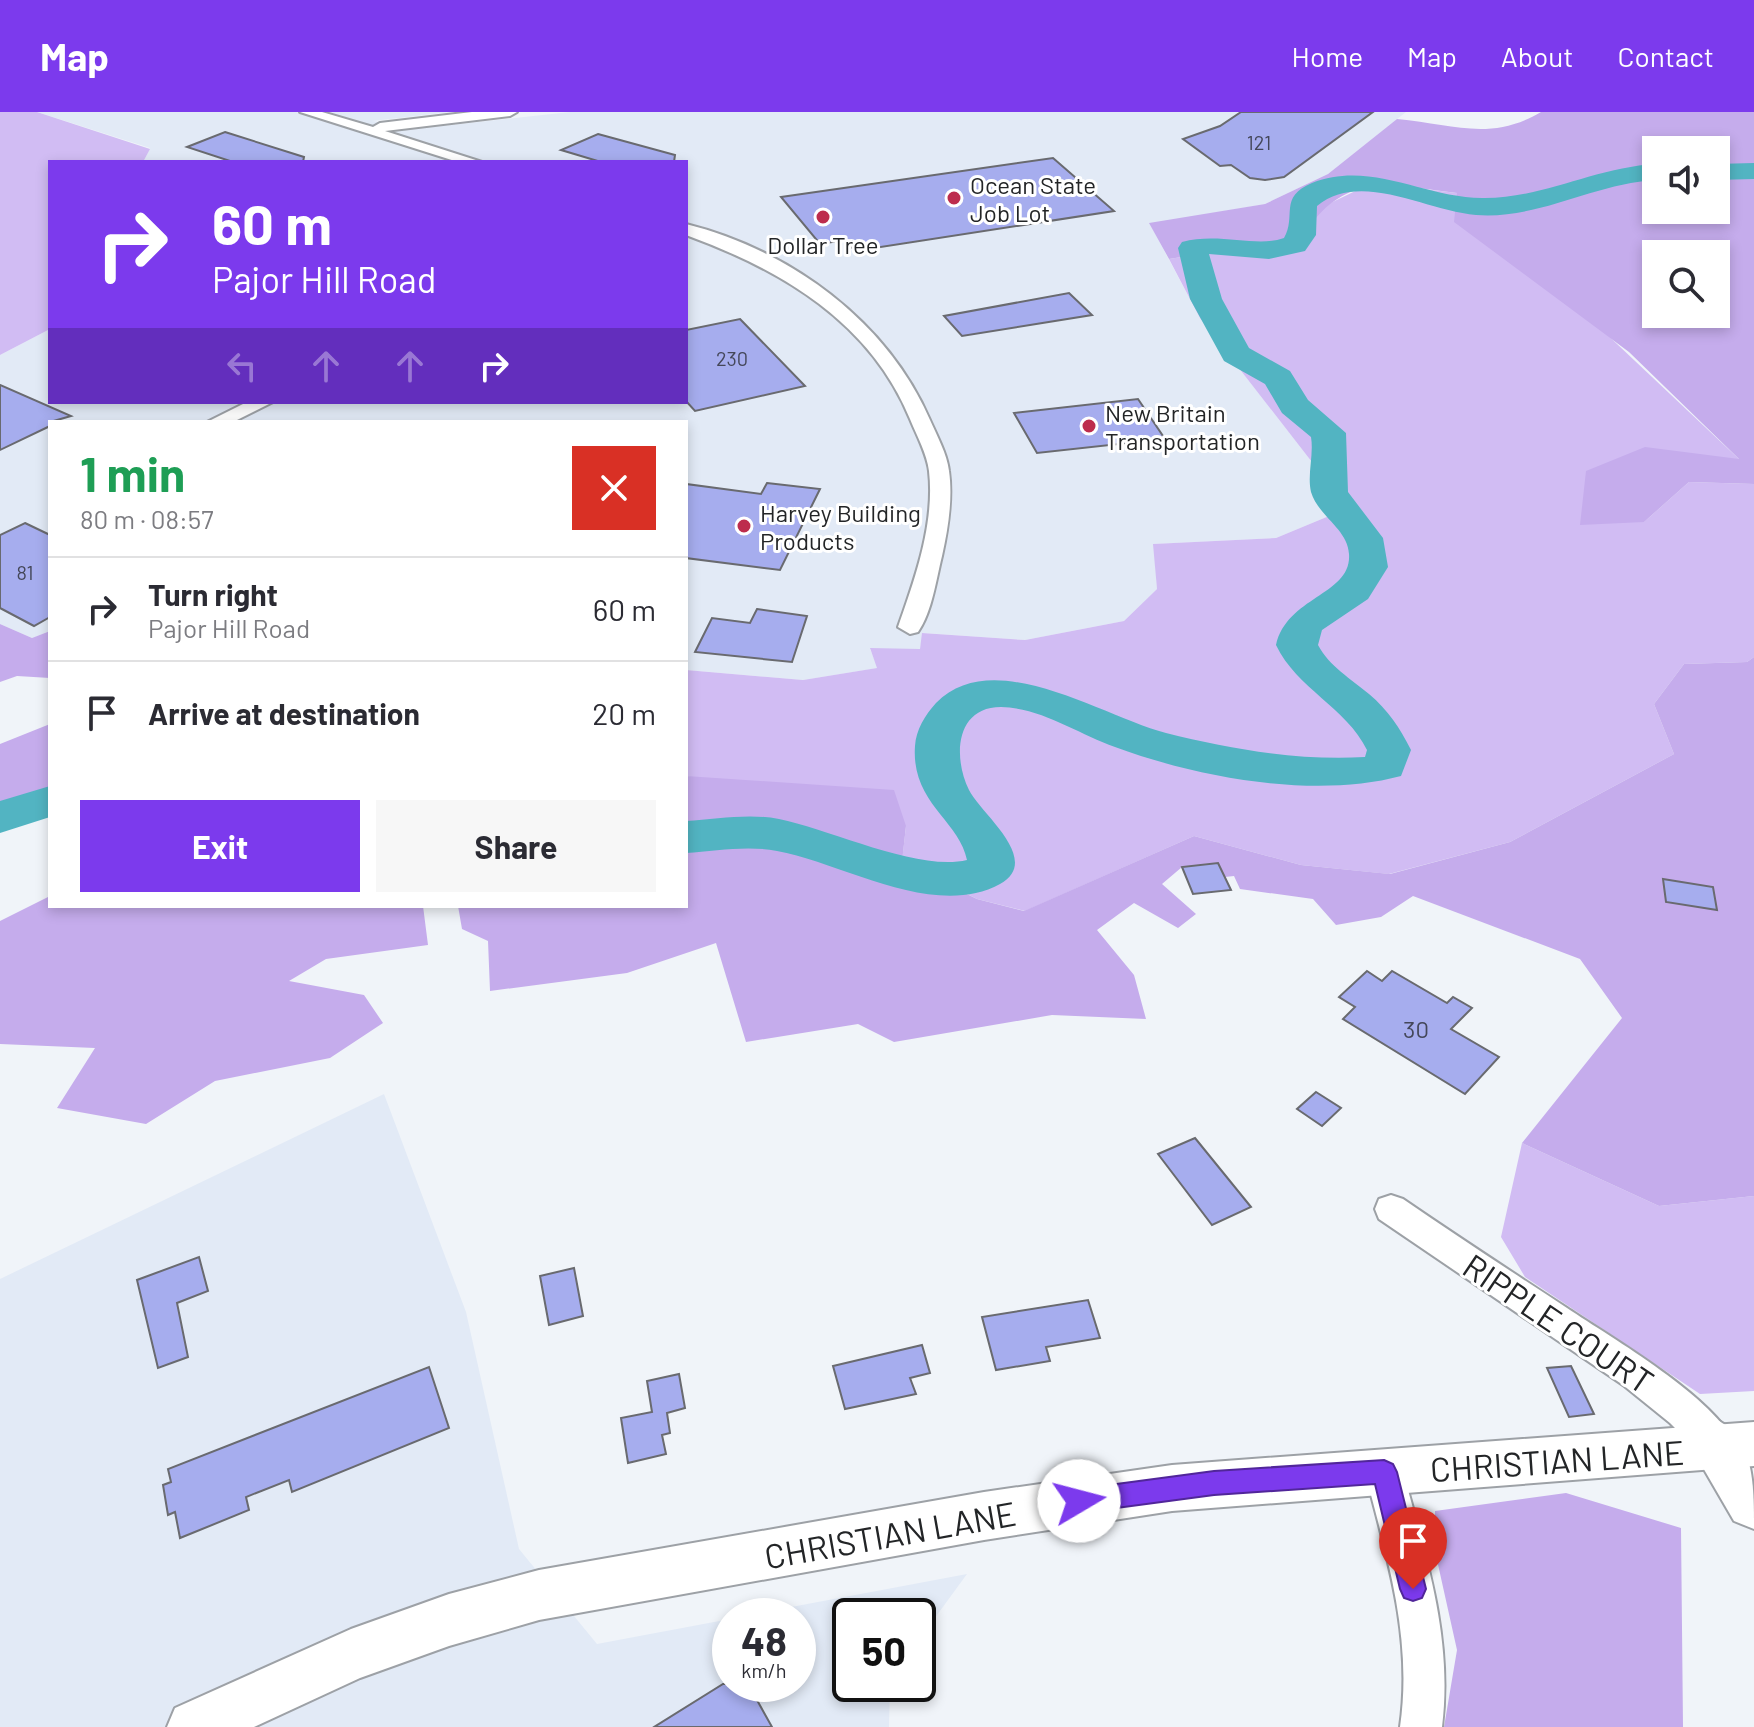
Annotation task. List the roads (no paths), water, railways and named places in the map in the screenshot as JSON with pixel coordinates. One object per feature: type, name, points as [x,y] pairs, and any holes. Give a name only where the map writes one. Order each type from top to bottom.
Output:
[{"type":"highway","points":[[1736,1445],[1754,1502]]},
{"type":"main road","name":"CHRISTIAN LANE","points":[[194,1727],[351,1655],[449,1620],[539,1595],[1079,1501],[1214,1483],[1736,1445]]},
{"type":"street","points":[[307,112],[468,160]]},
{"type":"street","points":[[367,129],[510,112]]},
{"type":"street","points":[[688,230],[772,262],[806,283],[861,327],[902,377],[919,413],[939,473],[926,583],[910,627]]},
{"type":"street","points":[[222,420],[258,404]]},
{"type":"street","name":"RIPPLE COURT","points":[[1391,1209],[1736,1445]]},
{"type":"street","points":[[1384,1472],[1413,1589],[1425,1653],[1425,1710],[1421,1727]]},
{"type":"waterway","points":[[1730,172],[1754,171]]},
{"type":"waterway","points":[[688,837],[744,833],[778,835],[920,875],[949,879],[973,877],[990,868],[991,857],[978,833],[946,790],[937,757],[937,743],[945,719],[953,710],[974,698],[987,695],[1035,699],[1156,745],[1261,766],[1335,773],[1385,766],[1389,750],[1381,733],[1369,718],[1314,670],[1297,645],[1307,621],[1354,590],[1363,580],[1368,567],[1369,556],[1363,538],[1330,492],[1328,433],[1294,406],[1278,378],[1236,354],[1206,299],[1193,248],[1219,245],[1283,249],[1294,244],[1301,235],[1303,203],[1319,190],[1339,184],[1362,183],[1457,204],[1500,207],[1611,177],[1642,173]]},
{"type":"waterway","points":[[0,817],[48,802]]},
{"type":"place","name":"Ocean State Job Lot","points":[[954,198]]},
{"type":"place","name":"Dollar Tree","points":[[823,217]]},
{"type":"place","name":"New Britain Transportation","points":[[1089,426]]},
{"type":"place","name":"Harvey Building Products","points":[[744,526]]}]
